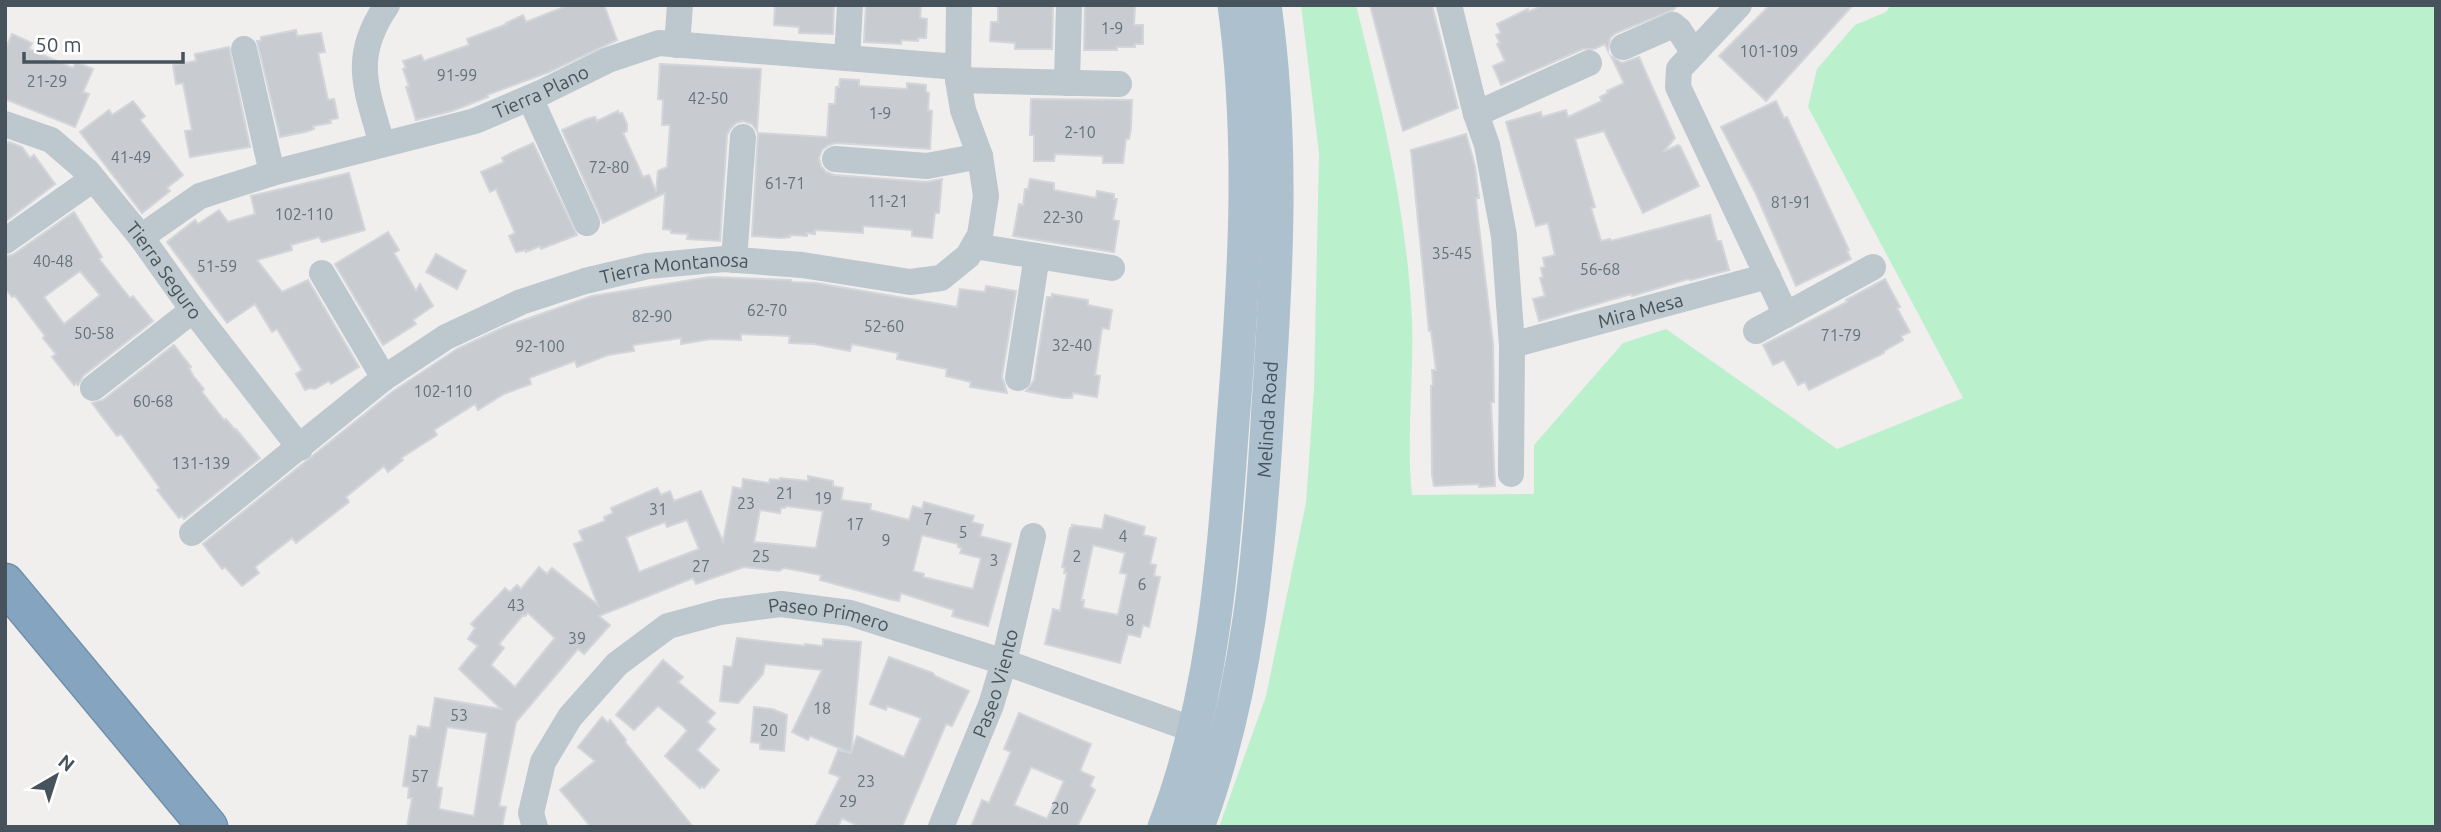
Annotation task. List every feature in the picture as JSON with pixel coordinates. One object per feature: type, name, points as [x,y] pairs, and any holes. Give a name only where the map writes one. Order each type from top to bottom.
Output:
[{"type":"highway","points":[[5,583],[208,827]]},
{"type":"main road","name":"Melinda Road","points":[[1164,827],[1195,730],[1223,559],[1244,275],[1246,167],[1242,73],[1234,5]]},
{"type":"main road","name":"Melinda Road","points":[[1198,827],[1226,741],[1249,630],[1258,561],[1278,241],[1274,79],[1265,5]]},
{"type":"street","points":[[382,144],[363,70],[366,44],[373,25],[387,5]]},
{"type":"street","points":[[677,45],[680,5]]},
{"type":"street","points":[[847,58],[850,5]]},
{"type":"street","name":"Tierra Montanosa","points":[[192,533],[384,378],[446,337],[521,302],[584,281],[648,265],[734,260],[802,265],[910,282],[941,278],[968,256],[974,246],[980,235],[986,196],[980,156],[963,110],[958,73],[959,5]]},
{"type":"street","points":[[1067,83],[1069,5]]},
{"type":"street","points":[[1449,5],[1476,114],[1487,145],[1502,225],[1512,345],[1511,474]]},
{"type":"street","points":[[1739,5],[1679,69],[1678,88],[1786,315]]},
{"type":"street","points":[[1623,47],[1674,25],[1694,53]]},
{"type":"street","name":"Tierra Plano","points":[[141,237],[200,196],[272,173],[475,121],[608,60],[659,43],[847,58],[958,73],[1067,83],[1119,84]]},
{"type":"street","points":[[244,49],[272,173]]},
{"type":"street","points":[[1476,114],[1589,63]]},
{"type":"street","points":[[530,98],[587,223]]},
{"type":"street","name":"Tierra Seguro","points":[[5,124],[51,140],[87,171],[141,237],[193,310],[300,448]]},
{"type":"street","points":[[734,260],[743,136]]},
{"type":"street","points":[[835,159],[927,166],[980,156]]},
{"type":"street","points":[[5,241],[93,179]]},
{"type":"street","points":[[974,246],[1112,268]]},
{"type":"street","points":[[1018,378],[1037,256]]},
{"type":"street","points":[[1756,331],[1873,267]]},
{"type":"street","points":[[322,273],[384,378]]},
{"type":"street","name":"Mira Mesa","points":[[1512,345],[1768,276]]},
{"type":"street","points":[[93,388],[193,310]]},
{"type":"street","name":"Paseo Viento","points":[[941,827],[991,705],[1004,662],[1032,536]]},
{"type":"street","name":"Paseo Primero","points":[[535,827],[531,813],[543,762],[570,717],[617,664],[668,626],[720,612],[781,604],[850,613],[1004,662],[1226,741]]},
{"type":"green space","points":[[1301,5],[1356,5],[1375,83],[1399,200],[1409,280],[1412,320],[1412,495],[1534,494],[1534,445],[1623,343],[1666,329],[1837,449],[1963,398],[1808,107],[1817,69],[1855,25],[1886,12],[1891,5],[2436,5],[2436,827],[1219,827],[1266,696],[1306,503],[1314,388],[1319,153]]},
{"type":"building","points":[[569,5],[604,5],[617,40],[549,72],[487,95],[488,97],[452,111],[416,120],[406,87],[409,86],[403,61],[421,55],[424,61],[469,45],[467,39],[523,15],[526,22]]},
{"type":"building","points":[[775,5],[834,5],[833,34],[799,33],[799,27],[774,25]]},
{"type":"building","points":[[866,5],[921,5],[920,18],[927,19],[926,38],[918,38],[918,41],[901,40],[901,44],[864,42]]},
{"type":"building","points":[[998,5],[1053,5],[1052,49],[1015,49],[1015,43],[990,41],[991,22],[998,22]]},
{"type":"building","points":[[1085,5],[1135,5],[1134,25],[1143,25],[1143,44],[1117,47],[1117,50],[1084,50]]},
{"type":"building","points":[[1370,5],[1432,5],[1458,108],[1403,131]]},
{"type":"building","points":[[1544,5],[1678,5],[1673,10],[1616,33],[1610,38],[1608,51],[1605,44],[1594,49],[1583,49],[1501,85],[1493,66],[1505,61],[1497,44],[1500,43],[1496,35],[1501,33],[1497,24],[1528,9],[1528,12]]},
{"type":"building","points":[[1770,5],[1853,5],[1766,101],[1719,56]]},
{"type":"building","points":[[296,30],[297,36],[321,33],[325,52],[318,53],[328,100],[334,99],[338,118],[330,120],[331,123],[313,126],[314,129],[305,132],[280,137],[257,41],[261,41],[261,37]]},
{"type":"building","points":[[12,34],[32,43],[29,49],[73,68],[76,62],[93,69],[83,92],[89,94],[75,127],[5,99],[5,50]]},
{"type":"building","points":[[229,47],[250,147],[190,157],[185,131],[192,130],[183,83],[176,84],[173,65],[196,61],[195,54]]},
{"type":"building","points":[[1611,56],[1622,63],[1639,57],[1675,138],[1663,152],[1680,146],[1699,186],[1643,213],[1604,131],[1575,139],[1595,207],[1591,208],[1601,241],[1611,241],[1710,215],[1729,270],[1632,296],[1631,294],[1539,321],[1533,299],[1545,296],[1540,278],[1543,277],[1541,268],[1545,267],[1543,258],[1555,255],[1548,223],[1536,226],[1506,122],[1541,112],[1542,117],[1566,110],[1568,117],[1602,101],[1600,97],[1608,93],[1607,91],[1624,83]]},
{"type":"building","points":[[660,64],[761,69],[757,131],[752,124],[743,121],[736,123],[727,135],[720,241],[687,239],[688,234],[671,233],[671,230],[663,229],[665,193],[603,223],[562,130],[587,119],[595,117],[597,121],[618,111],[619,114],[622,113],[627,124],[627,131],[623,133],[643,177],[649,175],[656,192],[658,171],[667,167],[670,125],[662,125],[663,100],[658,99]]},
{"type":"building","points":[[840,79],[859,80],[859,86],[907,89],[907,83],[926,85],[926,92],[929,93],[928,110],[932,111],[930,149],[836,143],[822,150],[819,158],[826,172],[834,175],[926,182],[942,179],[939,213],[935,213],[932,238],[912,236],[912,230],[863,226],[863,233],[815,230],[815,234],[807,233],[807,236],[752,236],[758,133],[827,137],[829,104],[835,104],[836,87],[839,87]]},
{"type":"building","points":[[1031,99],[1132,100],[1131,129],[1129,139],[1126,139],[1123,163],[1103,163],[1103,156],[1055,154],[1054,161],[1034,161],[1034,135],[1030,135]]},
{"type":"building","points":[[133,101],[145,116],[140,120],[183,175],[167,188],[170,191],[142,213],[80,132],[109,110],[112,115]]},
{"type":"building","points":[[1776,101],[1784,118],[1787,117],[1851,259],[1796,286],[1756,194],[1721,127]]},
{"type":"building","points":[[1466,134],[1475,166],[1479,198],[1476,198],[1478,218],[1493,343],[1494,402],[1491,402],[1495,486],[1434,486],[1431,386],[1432,370],[1436,370],[1429,331],[1411,150]]},
{"type":"building","points":[[9,142],[22,147],[30,158],[34,155],[55,184],[5,222],[5,145]]},
{"type":"building","points":[[533,143],[577,235],[541,249],[540,246],[526,252],[516,252],[509,236],[515,233],[496,189],[490,192],[481,172],[504,162],[502,158]]},
{"type":"building","points":[[349,173],[365,230],[322,242],[319,237],[291,245],[292,250],[257,260],[282,292],[308,280],[359,367],[331,384],[329,381],[315,389],[305,390],[296,374],[302,370],[277,329],[272,332],[255,304],[227,323],[167,242],[195,220],[198,224],[219,210],[228,222],[255,214],[251,196]]},
{"type":"building","points":[[1030,179],[1054,183],[1054,190],[1096,198],[1097,191],[1114,194],[1114,199],[1117,199],[1113,220],[1119,221],[1114,252],[1013,236],[1019,204],[1023,205],[1025,189],[1028,189]]},
{"type":"building","points":[[74,212],[102,257],[99,259],[130,298],[133,296],[153,321],[83,376],[78,385],[74,385],[52,357],[56,354],[43,338],[45,336],[15,296],[12,297],[5,288],[5,257],[14,254]],"holes":[[[80,271],[100,295],[64,324],[44,297]]]},
{"type":"building","points":[[388,232],[399,250],[394,253],[416,291],[420,284],[433,306],[413,320],[416,324],[383,345],[335,264]]},
{"type":"building","points":[[436,254],[466,271],[457,289],[426,272]]},
{"type":"building","points":[[710,277],[816,283],[957,307],[960,289],[985,292],[986,286],[1016,291],[1002,376],[1007,393],[970,387],[971,382],[946,376],[947,369],[897,359],[898,353],[852,344],[850,351],[814,344],[789,343],[790,336],[741,334],[741,340],[711,339],[681,344],[681,338],[633,345],[634,351],[608,355],[577,367],[575,361],[529,378],[531,384],[504,394],[478,410],[475,404],[434,430],[437,435],[401,458],[403,460],[388,472],[384,466],[346,497],[349,502],[296,543],[292,538],[255,567],[259,573],[242,586],[225,567],[222,569],[203,544],[392,392],[457,349],[504,327],[592,296]]},
{"type":"building","points":[[1885,279],[1910,332],[1901,336],[1903,340],[1884,353],[1809,390],[1805,382],[1798,385],[1784,360],[1773,365],[1763,345],[1847,302],[1846,300]]},
{"type":"building","points":[[1052,294],[1088,300],[1088,305],[1112,310],[1109,329],[1102,328],[1095,375],[1100,376],[1097,397],[1073,393],[1072,398],[1063,398],[1026,391],[1034,380],[1047,297],[1052,297]]},
{"type":"building","points":[[174,345],[191,367],[189,368],[194,377],[204,389],[202,392],[260,458],[184,519],[182,516],[179,518],[157,490],[160,488],[121,434],[117,436],[92,403],[103,400]]},
{"type":"building","points":[[808,476],[833,481],[833,486],[843,488],[841,500],[871,504],[870,510],[909,520],[913,506],[922,509],[924,502],[974,516],[972,522],[983,525],[980,536],[1011,544],[988,626],[952,616],[954,610],[901,593],[899,601],[889,599],[820,580],[821,575],[784,568],[779,571],[744,567],[696,584],[693,578],[599,616],[610,625],[584,654],[578,649],[516,722],[499,806],[506,807],[502,827],[407,827],[412,798],[408,798],[409,787],[403,786],[410,736],[416,737],[418,726],[430,728],[435,698],[501,709],[459,669],[478,646],[468,639],[475,628],[471,624],[505,588],[510,592],[517,585],[521,589],[539,567],[547,574],[552,568],[598,605],[574,544],[583,541],[579,531],[605,521],[604,517],[613,513],[611,508],[657,488],[661,495],[670,491],[674,501],[701,491],[723,542],[733,487],[742,489],[743,479],[769,483],[770,479],[780,478],[808,481]],"holes":[[[781,508],[823,511],[816,548],[754,542],[760,510],[780,513]],[[687,520],[699,549],[639,572],[626,537],[665,522],[667,527]],[[922,535],[958,544],[958,547],[962,548],[960,553],[981,558],[973,589],[923,577],[924,574],[913,571]],[[528,613],[555,638],[515,687],[491,665],[504,648],[499,644],[523,615]],[[447,727],[487,733],[474,816],[439,809],[442,788],[437,787]]]},
{"type":"building","points":[[1105,515],[1145,527],[1143,535],[1156,538],[1150,564],[1156,565],[1154,576],[1160,577],[1149,627],[1143,625],[1140,637],[1128,634],[1120,663],[1045,644],[1053,609],[1060,611],[1067,573],[1064,573],[1065,568],[1062,567],[1070,528],[1072,525],[1102,529]],"holes":[[[1093,545],[1125,553],[1120,573],[1127,574],[1118,615],[1083,608],[1084,600],[1081,600]]]},
{"type":"building","points":[[737,638],[805,646],[823,646],[823,639],[861,642],[851,753],[810,736],[808,740],[792,732],[822,670],[765,664],[763,674],[738,703],[720,701],[724,666],[732,667]]},
{"type":"building","points":[[889,657],[933,673],[969,691],[952,726],[946,724],[902,827],[860,827],[842,818],[838,827],[815,827],[840,777],[829,773],[838,750],[851,753],[857,736],[904,757],[921,718],[887,706],[886,710],[870,704]]},
{"type":"building","points":[[663,660],[683,677],[678,682],[715,713],[707,722],[715,729],[697,750],[719,770],[704,788],[700,788],[665,756],[687,731],[683,726],[658,706],[634,730],[616,715]]},
{"type":"building","points":[[754,707],[772,709],[787,715],[784,751],[760,749],[760,743],[751,742]]},
{"type":"building","points":[[1019,713],[1091,744],[1080,771],[1094,777],[1090,786],[1095,790],[1077,827],[971,827],[982,800],[989,803],[1011,752],[1004,749]],"holes":[[[1031,767],[1064,781],[1047,819],[1014,805]]]},
{"type":"building","points":[[602,717],[608,723],[610,720],[693,827],[591,827],[560,790],[595,761],[578,747]]}]
